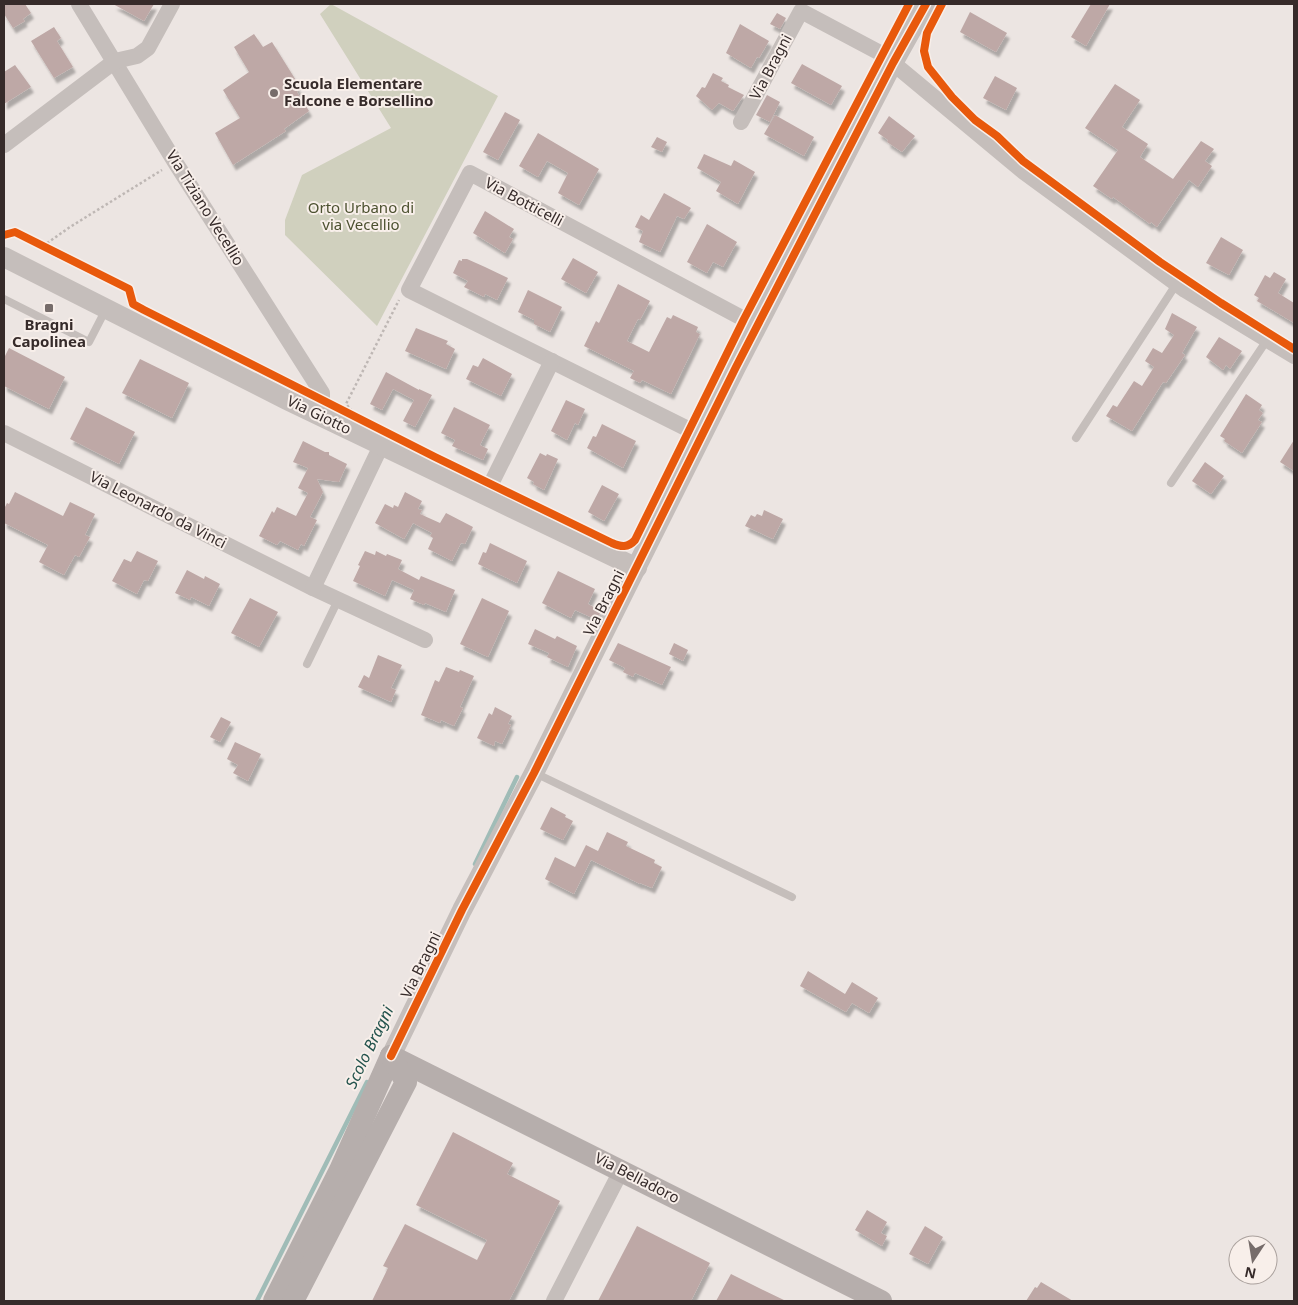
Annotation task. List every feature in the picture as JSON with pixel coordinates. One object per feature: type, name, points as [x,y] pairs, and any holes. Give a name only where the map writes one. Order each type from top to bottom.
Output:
[{"type":"main road","points":[[293,1301],[410,1074],[392,1056]]},
{"type":"main road","name":"Via Bragni","points":[[274,1301],[340,1170],[392,1056]]},
{"type":"main road","name":"Via Belladoro","points":[[410,1074],[621,1171],[852,1295],[881,1301]]},
{"type":"street","name":"Via Tiziano Vecellio","points":[[79,4],[175,162],[322,393],[318,406]]},
{"type":"street","points":[[4,145],[115,61],[137,56],[148,48],[172,4]]},
{"type":"street","name":"Via Bragni","points":[[392,1056],[462,910],[534,773],[757,326],[893,63],[926,4]]},
{"type":"street","name":"Via Bragni","points":[[741,122],[795,7],[882,54],[893,63]]},
{"type":"street","points":[[893,63],[1024,172],[1177,283],[1294,356]]},
{"type":"street","name":"Via Botticelli","points":[[409,290],[470,173],[757,326]]},
{"type":"street","name":"Via Giotto","points":[[4,257],[106,308],[318,406],[383,446],[637,568]]},
{"type":"street","points":[[409,290],[702,436]]},
{"type":"street","points":[[485,496],[552,361]]},
{"type":"street","name":"Via Leonardo da Vinci","points":[[4,432],[313,588],[425,640]]},
{"type":"street","points":[[313,588],[375,458],[383,446]]},
{"type":"street","points":[[554,1301],[621,1171]]},
{"type":"lane","points":[[1076,438],[1177,283]]},
{"type":"lane","points":[[4,299],[89,342],[106,308]]},
{"type":"lane","points":[[1171,483],[1268,340]]},
{"type":"lane","points":[[307,664],[338,600]]},
{"type":"lane","points":[[534,773],[792,897]]},
{"type":"path","points":[[43,246],[70,227],[165,169]]},
{"type":"path","points":[[349,412],[346,404],[400,296],[409,290]]},
{"type":"path","points":[[318,406],[349,412]]},
{"type":"green space","name":"Orto Urbano di via Vecellio","points":[[331,4],[498,96],[377,326],[285,235],[285,220],[302,175],[391,128],[320,14]]},
{"type":"building","points":[[4,4],[25,4],[31,13],[23,19],[25,21],[13,28],[4,14]]},
{"type":"building","points":[[113,4],[154,4],[144,21]]},
{"type":"building","points":[[1091,4],[1110,4],[1086,46],[1071,37]]},
{"type":"building","points":[[970,12],[1007,33],[996,52],[960,32]]},
{"type":"building","points":[[777,13],[786,18],[780,29],[770,24]]},
{"type":"building","points":[[740,24],[769,41],[751,68],[726,53]]},
{"type":"building","points":[[54,27],[61,38],[57,41],[73,67],[54,78],[31,41]]},
{"type":"building","points":[[254,34],[263,47],[272,42],[297,82],[295,83],[299,90],[297,92],[309,111],[284,129],[286,131],[233,165],[215,133],[240,118],[223,90],[249,72],[234,47]]},
{"type":"building","points":[[802,64],[842,86],[831,105],[791,83]]},
{"type":"building","points":[[15,65],[31,87],[4,104],[4,72]]},
{"type":"building","points":[[713,73],[723,78],[721,81],[729,85],[728,87],[744,95],[733,111],[719,103],[712,110],[696,96],[702,87],[705,88]]},
{"type":"building","points":[[995,76],[1017,88],[1006,110],[983,98]]},
{"type":"building","points":[[1115,84],[1140,100],[1122,127],[1148,144],[1140,157],[1173,179],[1201,141],[1214,149],[1205,161],[1212,166],[1198,187],[1189,180],[1157,227],[1113,197],[1112,199],[1093,186],[1118,150],[1085,128]]},
{"type":"building","points":[[767,95],[780,102],[770,122],[756,115]]},
{"type":"building","points":[[505,112],[520,120],[498,160],[483,152]]},
{"type":"building","points":[[775,115],[814,137],[804,156],[764,134]]},
{"type":"building","points":[[889,116],[915,136],[902,152],[878,133]]},
{"type":"building","points":[[538,133],[599,169],[579,205],[558,193],[568,173],[547,161],[538,177],[519,166]]},
{"type":"building","points":[[657,137],[667,142],[662,152],[651,147]]},
{"type":"building","points":[[704,154],[731,166],[734,160],[755,172],[738,204],[716,191],[721,182],[697,168]]},
{"type":"building","points":[[664,193],[691,208],[684,219],[677,216],[660,252],[639,242],[643,231],[635,227],[641,215],[649,220]]},
{"type":"building","points":[[485,211],[514,229],[509,237],[513,239],[505,253],[473,233]]},
{"type":"building","points":[[707,224],[737,242],[723,267],[713,262],[707,273],[687,262]]},
{"type":"building","points":[[1221,237],[1243,250],[1229,275],[1206,263]]},
{"type":"building","points":[[573,258],[598,272],[586,293],[561,279]]},
{"type":"building","points":[[462,259],[467,259],[508,278],[497,300],[485,294],[484,297],[464,287],[468,281],[453,273],[459,260],[462,261]]},
{"type":"building","points":[[1274,272],[1286,279],[1278,293],[1294,303],[1294,323],[1257,301],[1259,298],[1254,295],[1265,275],[1270,278]]},
{"type":"building","points":[[618,284],[650,301],[627,341],[649,352],[667,317],[671,319],[673,315],[698,327],[696,332],[700,334],[671,394],[642,380],[640,383],[630,378],[634,371],[584,346],[596,321],[599,323]]},
{"type":"building","points":[[528,290],[562,307],[550,332],[534,324],[534,320],[518,312]]},
{"type":"building","points":[[1172,313],[1197,327],[1182,353],[1185,355],[1166,383],[1163,382],[1132,431],[1106,416],[1113,405],[1117,407],[1134,381],[1142,386],[1154,367],[1145,361],[1153,348],[1162,353],[1174,335],[1165,329]]},
{"type":"building","points":[[416,328],[448,341],[446,344],[455,349],[446,369],[405,351]]},
{"type":"building","points":[[1219,337],[1242,351],[1230,369],[1226,365],[1223,370],[1206,357]]},
{"type":"building","points":[[9,348],[65,377],[49,409],[4,386],[4,358]]},
{"type":"building","points":[[483,358],[512,374],[501,396],[466,379],[473,365],[478,367]]},
{"type":"building","points":[[140,359],[189,383],[172,418],[122,393]]},
{"type":"building","points":[[386,372],[432,395],[415,427],[403,421],[414,400],[393,389],[382,410],[370,404]]},
{"type":"building","points":[[1246,394],[1262,405],[1259,410],[1263,413],[1258,420],[1262,422],[1242,453],[1224,441],[1225,439],[1220,436]]},
{"type":"building","points":[[566,400],[585,409],[578,425],[575,423],[567,440],[551,431]]},
{"type":"building","points":[[86,407],[135,432],[119,464],[70,439]]},
{"type":"building","points":[[454,407],[490,425],[480,445],[488,449],[483,460],[452,446],[455,440],[441,433]]},
{"type":"building","points":[[602,424],[636,441],[623,468],[587,448],[593,436],[596,437]]},
{"type":"building","points":[[1294,440],[1294,471],[1280,462]]},
{"type":"building","points":[[303,441],[325,452],[329,452],[329,455],[347,464],[339,482],[317,479],[323,492],[310,517],[317,520],[304,546],[301,544],[298,550],[280,541],[277,545],[259,536],[272,511],[274,513],[277,507],[296,516],[308,493],[298,488],[308,468],[293,462]]},
{"type":"building","points":[[540,453],[558,459],[544,490],[527,478]]},
{"type":"building","points":[[1205,462],[1224,476],[1211,494],[1192,481]]},
{"type":"building","points":[[602,485],[619,494],[604,521],[588,512]]},
{"type":"building","points":[[15,492],[63,516],[70,502],[95,514],[85,535],[90,537],[79,557],[75,555],[64,575],[39,562],[48,545],[4,523],[4,509]]},
{"type":"building","points":[[405,492],[422,501],[418,509],[422,510],[420,514],[440,523],[446,513],[473,527],[465,544],[461,543],[452,561],[428,549],[433,538],[430,536],[432,533],[413,523],[404,539],[375,523],[385,504],[393,508],[394,505],[398,507]]},
{"type":"building","points":[[764,510],[783,519],[773,539],[745,526],[751,515],[755,517],[757,514],[762,516]]},
{"type":"building","points":[[490,543],[527,561],[517,583],[478,564],[483,552],[486,553]]},
{"type":"building","points":[[137,551],[158,561],[148,581],[144,580],[137,594],[112,581],[124,559],[131,562]]},
{"type":"building","points":[[365,551],[375,555],[376,551],[402,560],[398,569],[419,580],[421,576],[455,590],[446,612],[410,599],[414,590],[392,580],[385,596],[353,581]]},
{"type":"building","points":[[187,570],[204,579],[205,576],[220,584],[209,606],[191,597],[190,600],[175,593]]},
{"type":"building","points":[[558,571],[595,589],[588,604],[601,611],[597,620],[575,610],[571,618],[542,603]]},
{"type":"building","points":[[250,598],[278,612],[259,647],[231,633]]},
{"type":"building","points":[[482,598],[509,611],[488,657],[460,644]]},
{"type":"building","points":[[535,629],[555,639],[557,636],[577,646],[568,667],[547,657],[549,653],[528,644]]},
{"type":"building","points":[[618,643],[671,667],[662,685],[635,673],[633,677],[623,672],[625,668],[609,660]]},
{"type":"building","points":[[674,643],[688,650],[683,661],[669,654]]},
{"type":"building","points":[[378,655],[402,665],[391,688],[396,690],[391,702],[358,687],[364,675],[369,678]]},
{"type":"building","points":[[446,667],[474,676],[460,707],[463,708],[454,726],[441,720],[440,723],[421,715],[435,680],[439,682]]},
{"type":"building","points":[[495,707],[512,716],[508,724],[511,725],[502,744],[495,741],[494,746],[477,738],[489,713],[492,715]]},
{"type":"building","points":[[221,717],[231,722],[220,742],[210,737]]},
{"type":"building","points":[[235,742],[261,754],[248,781],[233,773],[238,765],[227,759]]},
{"type":"building","points":[[551,807],[573,821],[563,840],[540,829]]},
{"type":"building","points":[[607,832],[628,842],[626,846],[655,860],[654,863],[662,867],[652,888],[591,860],[574,894],[545,879],[555,857],[575,867],[586,845],[598,851]]},
{"type":"building","points":[[808,971],[845,994],[852,982],[878,998],[869,1013],[852,1003],[846,1012],[800,986]]},
{"type":"building","points":[[453,1132],[513,1163],[507,1174],[560,1201],[509,1301],[372,1301],[388,1268],[383,1266],[405,1224],[477,1260],[487,1240],[416,1205]]},
{"type":"building","points":[[867,1210],[887,1222],[881,1233],[887,1236],[882,1246],[855,1230]]},
{"type":"building","points":[[637,1226],[710,1263],[691,1301],[598,1301]]},
{"type":"building","points":[[925,1226],[943,1237],[928,1264],[909,1254]]},
{"type":"building","points":[[731,1274],[761,1289],[786,1301],[716,1301]]},
{"type":"building","points":[[1041,1282],[1073,1301],[1026,1301],[1035,1287],[1037,1288]]},
{"type":"waterway","name":"Scolo Bragni","points":[[475,864],[517,777]]},
{"type":"waterway","name":"Scolo Bragni","points":[[257,1301],[367,1082]]},
{"type":"cycle path","points":[[4,235],[15,232],[129,289],[133,304],[144,310],[435,457],[612,543],[627,546],[635,540],[744,319],[909,4]]},
{"type":"cycle path","points":[[391,1056],[462,910],[534,773],[736,367],[893,63],[926,4]]},
{"type":"cycle path","points":[[942,4],[927,33],[924,51],[928,67],[952,97],[975,120],[997,136],[1023,161],[1160,262],[1294,349]]},
{"type":"place","name":"Scuola Elementare Falcone e Borsellino","points":[[274,93]]},
{"type":"place","name":"Bragni Capolinea","points":[[49,308]]}]
